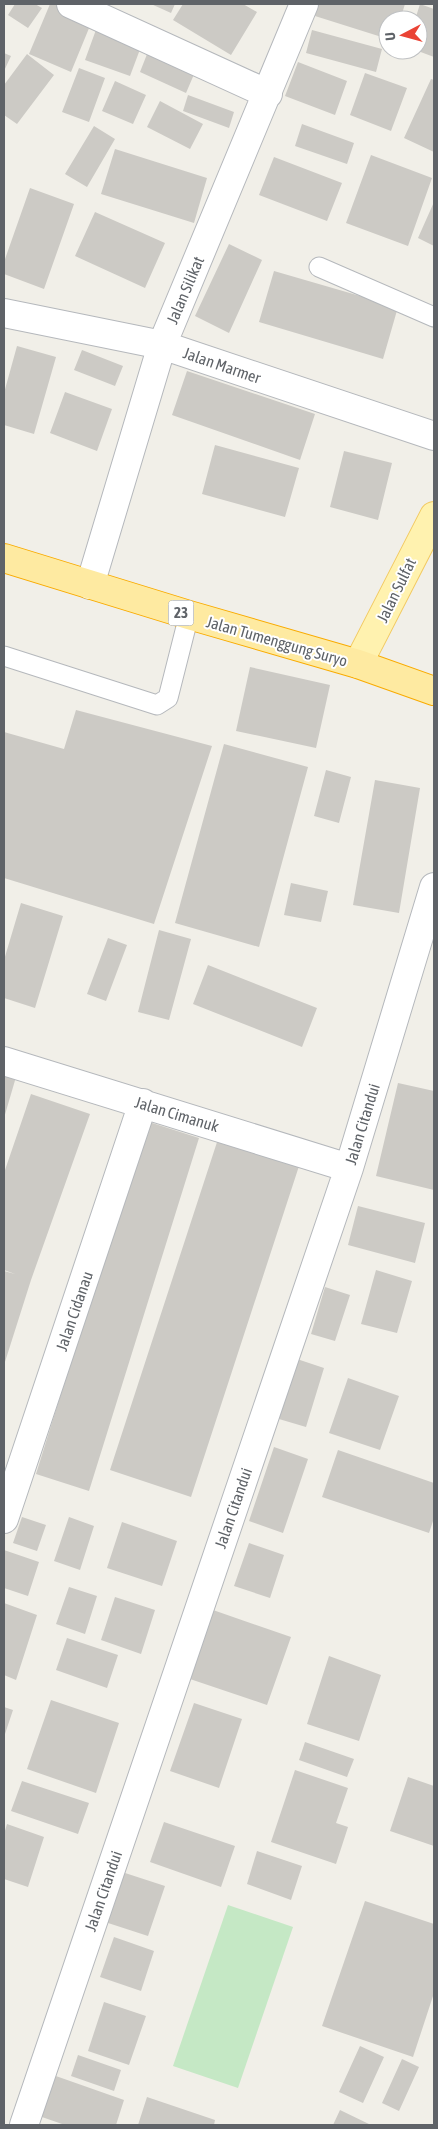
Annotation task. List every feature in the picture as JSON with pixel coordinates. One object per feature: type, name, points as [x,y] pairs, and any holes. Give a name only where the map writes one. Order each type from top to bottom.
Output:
[{"type":"highway","name":"Jalan Tumenggung Suryo","points":[[4,558],[189,615],[358,664],[434,691]]},
{"type":"main road","name":"Jalan Sulfat","points":[[358,664],[434,516]]},
{"type":"street","points":[[71,4],[268,94]]},
{"type":"street","name":"Jalan Silikat","points":[[90,585],[162,345],[304,4]]},
{"type":"street","name":"Jalan Marmer","points":[[4,313],[162,345],[434,436]]},
{"type":"street","name":"Jalan Citandui","points":[[24,2125],[349,1168],[434,888]]},
{"type":"street","name":"Jalan Cimanuk","points":[[4,1061],[349,1168]]},
{"type":"street","name":"Jalan Cidanau","points":[[4,1519],[143,1103]]},
{"type":"lane","points":[[319,267],[434,317]]},
{"type":"lane","points":[[4,656],[157,706],[168,698],[189,615]]},
{"type":"green space","points":[[228,1905],[293,1927],[238,2088],[173,2066]]},
{"type":"building","points":[[15,4],[35,4],[42,8],[28,28],[8,15]]},
{"type":"building","points":[[50,4],[64,4],[94,16],[71,72],[29,54]]},
{"type":"building","points":[[151,4],[175,4],[171,13]]},
{"type":"building","points":[[183,4],[243,4],[257,12],[231,55],[173,20]]},
{"type":"building","points":[[318,4],[405,4],[403,10],[378,10],[378,36],[315,16]]},
{"type":"building","points":[[420,4],[434,9],[434,57],[428,55],[428,10],[418,10]]},
{"type":"building","points":[[97,27],[142,44],[130,76],[85,60]]},
{"type":"building","points":[[312,30],[378,48],[379,60],[376,72],[306,53]]},
{"type":"building","points":[[151,44],[198,65],[186,93],[140,72]]},
{"type":"building","points":[[4,53],[11,56],[4,71]]},
{"type":"building","points":[[27,54],[54,75],[17,124],[4,115],[4,85]]},
{"type":"building","points":[[298,62],[347,81],[335,115],[285,96]]},
{"type":"building","points":[[79,68],[105,78],[89,122],[62,112]]},
{"type":"building","points":[[365,73],[407,88],[391,131],[350,115]]},
{"type":"building","points":[[431,79],[434,80],[434,152],[404,138]]},
{"type":"building","points":[[115,81],[146,95],[133,124],[102,111]]},
{"type":"building","points":[[188,95],[234,112],[229,128],[183,111]]},
{"type":"building","points":[[160,101],[203,124],[190,149],[147,127]]},
{"type":"building","points":[[302,124],[354,143],[347,164],[295,146]]},
{"type":"building","points":[[94,126],[115,139],[87,187],[65,174]]},
{"type":"building","points":[[115,149],[207,178],[194,223],[101,194]]},
{"type":"building","points":[[371,155],[432,178],[408,246],[346,223]]},
{"type":"building","points":[[274,157],[342,183],[327,221],[259,195]]},
{"type":"building","points":[[30,188],[74,204],[44,289],[4,274],[4,262]]},
{"type":"building","points":[[434,202],[434,246],[418,238]]},
{"type":"building","points":[[95,212],[165,243],[145,288],[75,256]]},
{"type":"building","points":[[229,244],[262,260],[229,333],[195,316]]},
{"type":"building","points":[[274,271],[398,307],[383,359],[259,322]]},
{"type":"building","points":[[17,346],[56,357],[34,434],[4,425],[4,393]]},
{"type":"building","points":[[82,350],[123,366],[115,386],[74,370]]},
{"type":"building","points":[[187,371],[315,414],[300,460],[172,415]]},
{"type":"building","points":[[65,392],[112,409],[97,451],[50,433]]},
{"type":"building","points":[[215,445],[299,468],[285,517],[202,494]]},
{"type":"building","points":[[344,451],[392,463],[378,520],[330,507]]},
{"type":"building","points":[[250,667],[330,685],[316,748],[236,731]]},
{"type":"building","points":[[76,710],[212,746],[154,924],[4,878],[4,732],[64,749]]},
{"type":"building","points":[[224,744],[308,767],[259,947],[175,923]]},
{"type":"building","points":[[326,770],[351,777],[339,823],[314,816]]},
{"type":"building","points":[[375,780],[420,788],[399,913],[353,905]]},
{"type":"building","points":[[291,883],[328,891],[321,922],[284,915]]},
{"type":"building","points":[[21,903],[63,916],[35,1008],[4,998],[4,960]]},
{"type":"building","points":[[159,930],[191,939],[169,1020],[138,1012]]},
{"type":"building","points":[[108,938],[127,945],[106,1001],[87,994]]},
{"type":"building","points":[[208,965],[317,1008],[302,1047],[193,1004]]},
{"type":"building","points":[[4,1073],[16,1077],[4,1118]]},
{"type":"building","points":[[398,1083],[434,1091],[434,1190],[376,1176]]},
{"type":"building","points":[[31,1094],[90,1114],[31,1280],[4,1365],[4,1271],[15,1274],[4,1270],[4,1173]]},
{"type":"building","points":[[146,1121],[199,1138],[89,1491],[36,1474]]},
{"type":"building","points":[[219,1136],[300,1163],[191,1497],[110,1470]]},
{"type":"building","points":[[358,1206],[425,1223],[415,1263],[348,1245]]},
{"type":"building","points":[[376,1270],[412,1281],[397,1333],[361,1324]]},
{"type":"building","points":[[325,1287],[350,1295],[335,1341],[311,1334]]},
{"type":"building","points":[[297,1359],[324,1368],[306,1427],[279,1419]]},
{"type":"building","points":[[348,1378],[399,1396],[380,1450],[329,1433]]},
{"type":"building","points":[[274,1447],[308,1459],[283,1533],[249,1521]]},
{"type":"building","points":[[338,1450],[434,1483],[434,1518],[429,1533],[322,1497]]},
{"type":"building","points":[[22,1517],[46,1525],[37,1551],[13,1543]]},
{"type":"building","points":[[69,1517],[94,1526],[80,1570],[54,1561]]},
{"type":"building","points":[[122,1522],[177,1541],[162,1586],[107,1568]]},
{"type":"building","points":[[249,1543],[284,1555],[270,1598],[234,1586]]},
{"type":"building","points":[[4,1550],[39,1562],[28,1596],[4,1588]]},
{"type":"building","points":[[69,1587],[97,1596],[85,1634],[56,1624]]},
{"type":"building","points":[[115,1597],[155,1610],[141,1654],[101,1640]]},
{"type":"building","points":[[4,1603],[37,1615],[16,1680],[4,1675]]},
{"type":"building","points":[[213,1610],[291,1637],[267,1705],[190,1679]]},
{"type":"building","points":[[67,1638],[118,1655],[107,1688],[56,1670]]},
{"type":"building","points":[[329,1656],[381,1675],[359,1741],[307,1724]]},
{"type":"building","points":[[51,1700],[119,1723],[96,1793],[27,1769]]},
{"type":"building","points":[[194,1703],[242,1719],[219,1788],[170,1771]]},
{"type":"building","points":[[4,1707],[13,1710],[4,1737]]},
{"type":"building","points":[[305,1742],[354,1759],[347,1777],[299,1760]]},
{"type":"building","points":[[295,1770],[348,1788],[336,1823],[348,1827],[336,1864],[271,1842]]},
{"type":"building","points":[[408,1777],[434,1786],[434,1846],[390,1831]]},
{"type":"building","points":[[22,1781],[89,1803],[78,1834],[11,1811]]},
{"type":"building","points":[[164,1822],[235,1846],[221,1887],[150,1862]]},
{"type":"building","points":[[7,1824],[44,1837],[28,1887],[4,1879],[4,1834]]},
{"type":"building","points":[[257,1851],[302,1866],[291,1900],[247,1884]]},
{"type":"building","points":[[122,1872],[165,1886],[148,1936],[105,1922]]},
{"type":"building","points":[[365,1901],[434,1924],[434,1993],[413,2057],[322,2026]]},
{"type":"building","points":[[114,1937],[154,1951],[141,1991],[100,1977]]},
{"type":"building","points":[[104,2002],[146,2016],[129,2065],[88,2051]]},
{"type":"building","points":[[360,2046],[384,2057],[363,2103],[339,2092]]},
{"type":"building","points":[[78,2055],[121,2070],[114,2091],[71,2076]]},
{"type":"building","points":[[402,2059],[419,2067],[399,2111],[382,2103]]},
{"type":"building","points":[[53,2075],[124,2100],[116,2125],[65,2125],[39,2116]]},
{"type":"building","points":[[147,2097],[215,2120],[214,2125],[138,2125]]},
{"type":"building","points":[[340,2110],[371,2125],[333,2125]]}]
